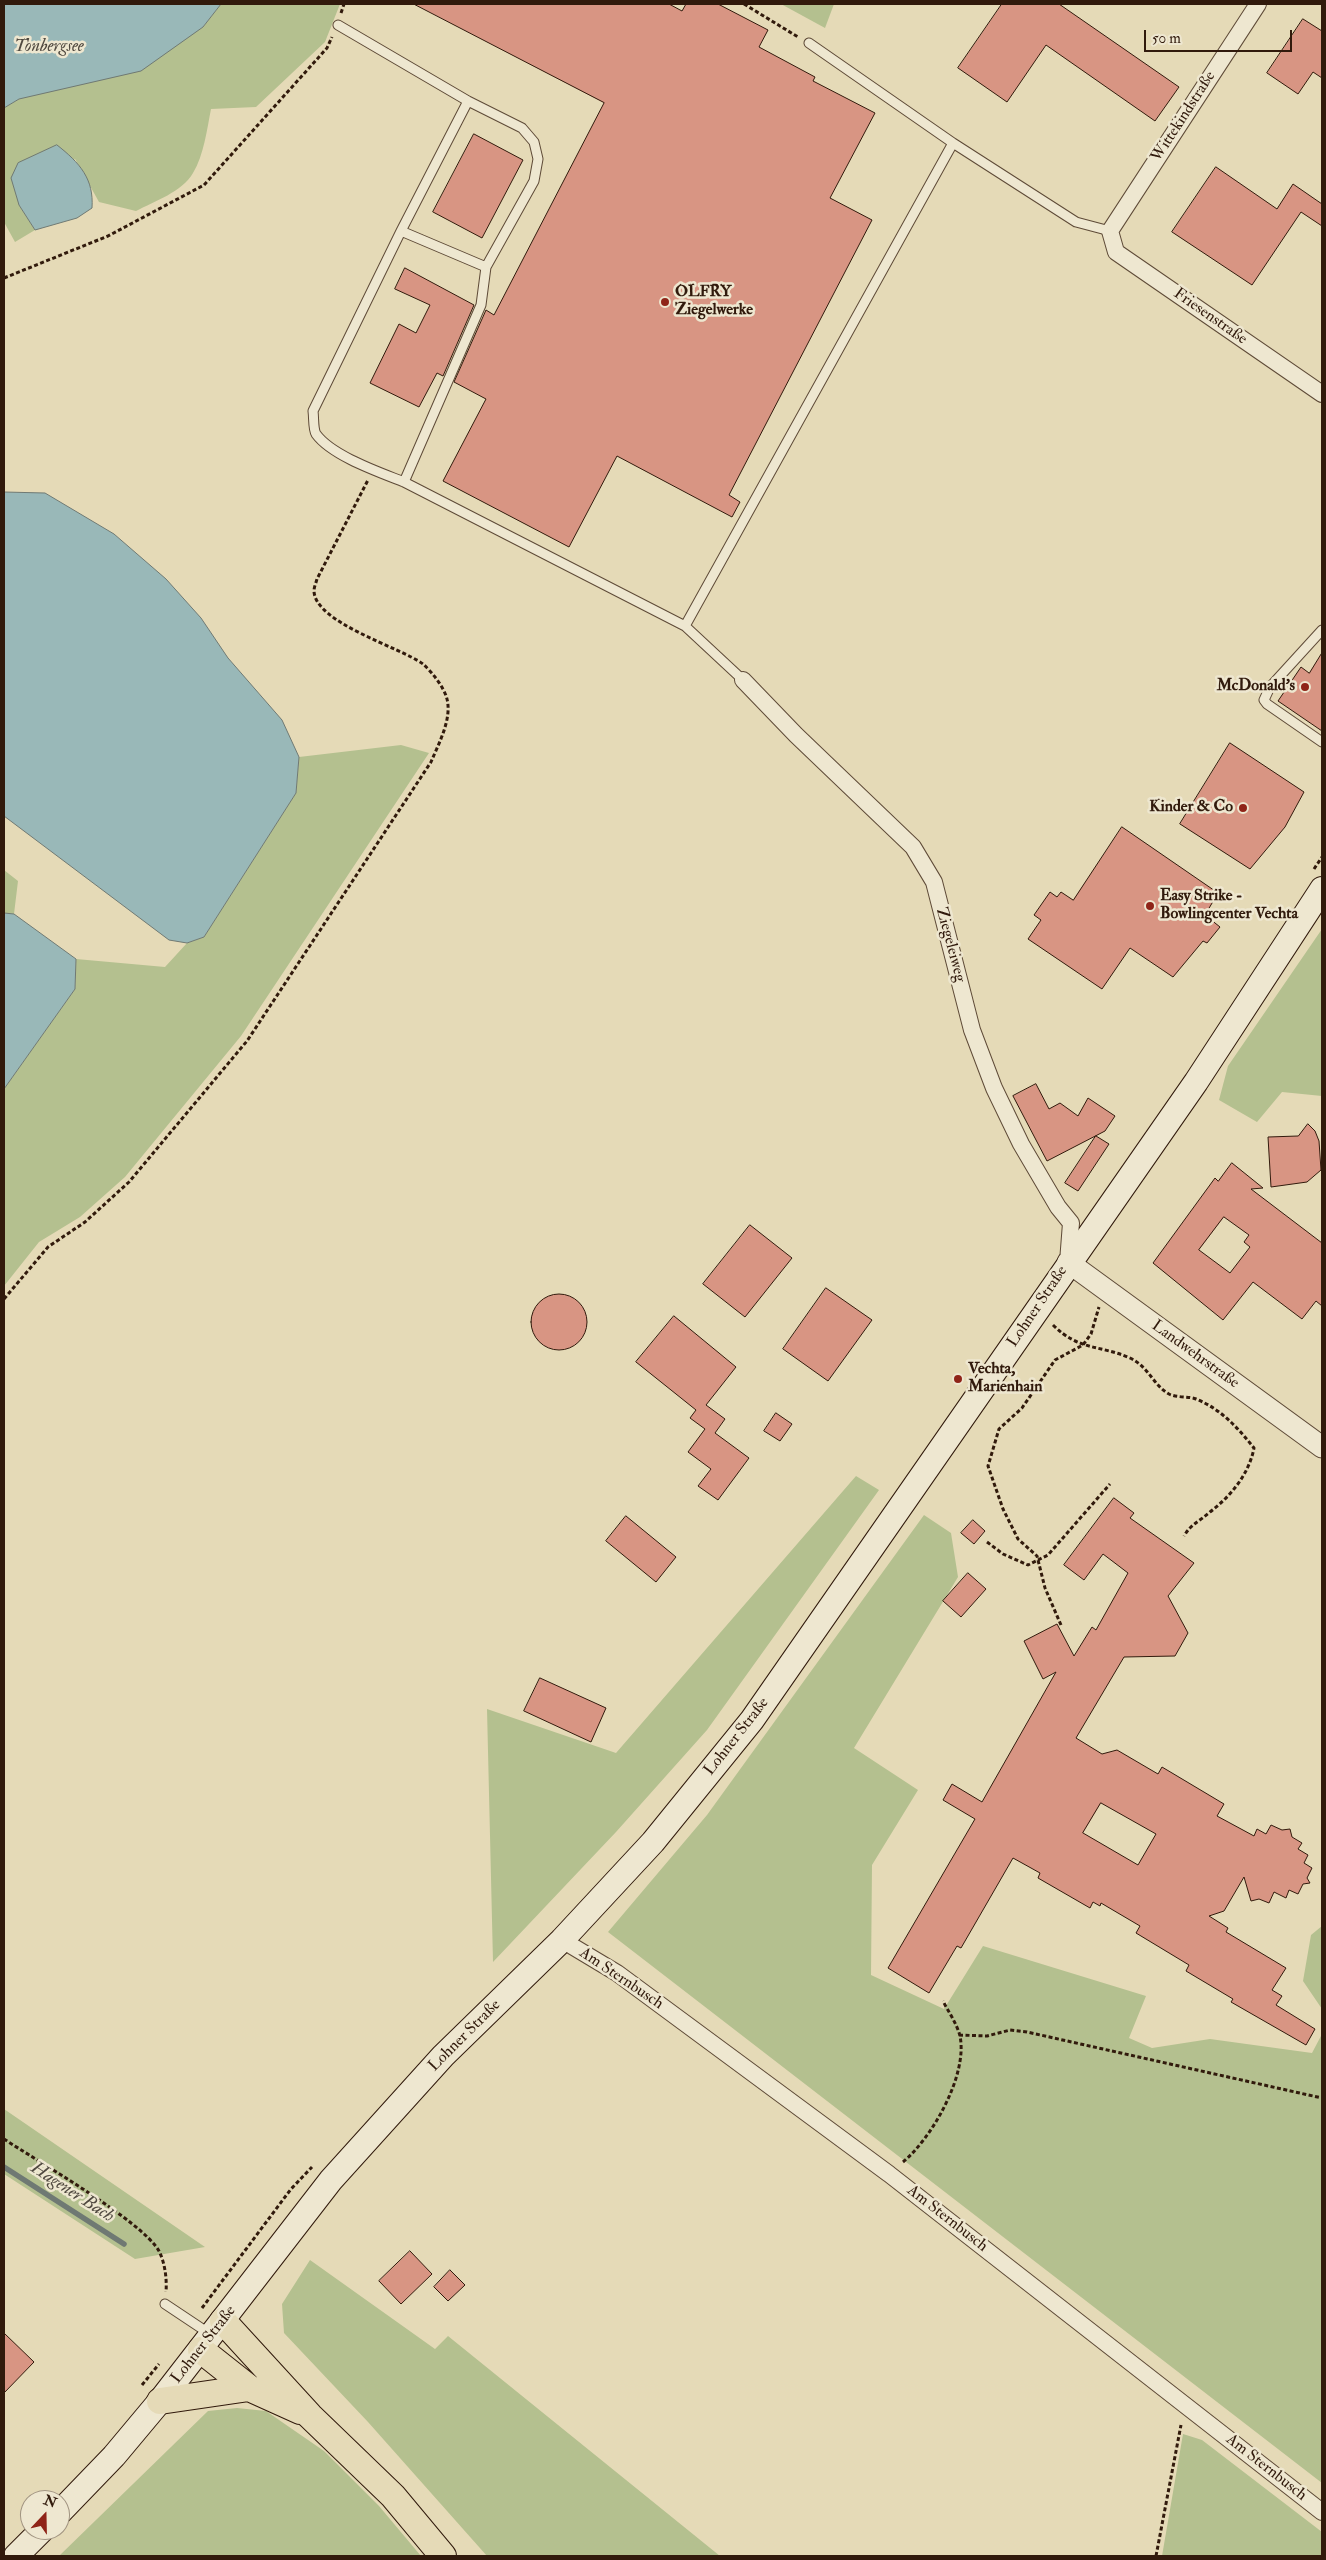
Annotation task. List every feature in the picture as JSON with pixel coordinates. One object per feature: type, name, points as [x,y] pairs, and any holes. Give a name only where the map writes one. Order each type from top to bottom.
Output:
[{"type":"main road","name":"Lohner Straße","points":[[70,2502],[114,2456],[160,2401],[331,2180],[443,2056],[562,1940],[654,1842],[752,1720],[1038,1310],[1068,1262],[1196,1082],[1317,880]]},
{"type":"main road","points":[[212,2336],[249,2388],[310,2416]]},
{"type":"main road","points":[[212,2336],[310,2416],[393,2496],[443,2556]]},
{"type":"main road","points":[[160,2401],[249,2388]]},
{"type":"main road","points":[[20,2553],[32,2540]]},
{"type":"street","name":"Wittekindstraße","points":[[1110,231],[1258,4]]},
{"type":"street","name":"Friesenstraße","points":[[1110,231],[1116,252],[1322,394]]},
{"type":"street","name":"Ziegeleiweg","points":[[743,680],[796,735],[913,847],[934,882],[972,1030],[994,1088],[1021,1144],[1058,1207],[1071,1223],[1068,1262]]},
{"type":"street","name":"Landwehrstraße","points":[[1068,1262],[1322,1446]]},
{"type":"street","name":"Am Sternbusch","points":[[562,1940],[617,1973],[889,2174],[1322,2512]]},
{"type":"lane","points":[[338,25],[468,101],[522,128],[534,142],[538,159],[534,182],[486,267],[481,305],[404,482]]},
{"type":"lane","points":[[809,43],[953,143],[1076,222],[1110,231]]},
{"type":"lane","points":[[468,101],[401,231],[313,411],[315,432],[327,445],[373,469],[404,482],[685,626],[743,680]]},
{"type":"lane","points":[[685,626],[953,143]]},
{"type":"lane","points":[[401,231],[486,267]]},
{"type":"lane","points":[[1322,630],[1312,644],[1270,687],[1265,694],[1264,700],[1322,742]]},
{"type":"lane","points":[[1312,644],[1322,639]]},
{"type":"lane","points":[[165,2304],[212,2336]]},
{"type":"path","points":[[4,278],[108,236],[204,185],[327,48],[338,25],[344,4]]},
{"type":"path","points":[[744,4],[809,43]]},
{"type":"path","points":[[4,1299],[48,1247],[85,1222],[129,1182],[247,1040],[431,762],[445,727],[447,700],[438,681],[423,664],[337,621],[318,602],[314,591],[317,580],[373,469]]},
{"type":"path","points":[[1317,880],[1322,857]]},
{"type":"path","points":[[1062,1625],[1045,1588],[1037,1556],[1018,1539],[1003,1509],[988,1466],[999,1428],[1022,1408],[1055,1360],[1084,1345],[1091,1334],[1097,1311],[1110,1293]]},
{"type":"path","points":[[1038,1310],[1062,1334],[1084,1345],[1129,1357],[1144,1366],[1163,1390],[1171,1395],[1195,1399],[1232,1421],[1254,1448],[1252,1459],[1232,1493],[1210,1513],[1190,1525],[1184,1536]]},
{"type":"path","points":[[987,1542],[1003,1554],[1028,1566],[1038,1562],[1048,1555],[1110,1484]]},
{"type":"path","points":[[889,2174],[914,2153],[943,2109],[960,2066],[960,2035],[943,2001]]},
{"type":"path","points":[[960,2035],[987,2036],[1010,2030],[1027,2032],[1322,2098]]},
{"type":"path","points":[[4,2139],[105,2205],[143,2234],[158,2251],[161,2258],[167,2280],[165,2304]]},
{"type":"path","points":[[1156,2556],[1185,2405]]},
{"type":"green space","points":[[221,4],[340,4],[325,42],[256,107],[211,109],[205,142],[197,166],[182,186],[136,211],[99,202],[75,159],[19,205],[35,230],[15,242],[4,222],[4,108],[19,99],[203,27]]},
{"type":"green space","points":[[781,4],[834,4],[825,28]]},
{"type":"green space","points":[[401,745],[429,753],[241,1036],[125,1177],[80,1217],[39,1242],[4,1286],[4,1089],[75,989],[76,959],[165,967],[187,943],[204,937],[296,793],[299,757]]},
{"type":"green space","points":[[4,870],[18,881],[14,914],[4,913]]},
{"type":"green space","points":[[1322,929],[1322,1096],[1282,1092],[1257,1122],[1219,1100],[1228,1066]]},
{"type":"green space","points":[[856,1476],[879,1490],[707,1730],[616,1832],[493,1962],[487,1709],[616,1753]]},
{"type":"green space","points":[[924,1515],[951,1533],[958,1577],[854,1748],[918,1790],[872,1865],[871,1975],[944,2009],[983,1946],[1146,1996],[1129,2038],[1152,2048],[1210,2039],[1312,2053],[1322,2034],[1322,2483],[608,1932],[707,1815]]},
{"type":"green space","points":[[1322,1926],[1322,2009],[1303,1981],[1311,1935]]},
{"type":"green space","points":[[4,2109],[205,2247],[135,2259],[4,2174]]},
{"type":"green space","points":[[310,2260],[435,2349],[448,2336],[720,2556],[487,2556],[368,2422],[284,2333],[282,2304]]},
{"type":"green space","points":[[237,2408],[266,2411],[324,2451],[379,2506],[421,2556],[59,2556],[208,2411]]},
{"type":"green space","points":[[1183,2434],[1202,2440],[1322,2532],[1322,2556],[1162,2556]]},
{"type":"water","name":"Tonbergsee","points":[[4,4],[221,4],[203,27],[141,71],[19,99],[4,108]]},
{"type":"water","points":[[57,145],[84,172],[91,188],[92,208],[77,218],[35,230],[19,205],[11,178],[18,163]]},
{"type":"water","points":[[4,492],[45,493],[114,534],[166,579],[201,618],[228,658],[282,720],[299,757],[296,793],[204,937],[187,943],[169,940],[4,816]]},
{"type":"water","points":[[4,913],[14,914],[76,959],[75,989],[4,1089]]},
{"type":"building","name":"OLFRY Ziegelwerke","points":[[414,4],[669,4],[682,11],[686,4],[718,4],[768,30],[759,47],[815,77],[813,81],[875,113],[830,198],[872,220],[729,495],[740,502],[732,517],[617,456],[569,547],[443,481],[486,399],[454,382],[486,310],[494,315],[604,103]]},
{"type":"building","points":[[1002,4],[1059,4],[1179,87],[1155,121],[1046,45],[1007,102],[958,68]]},
{"type":"building","points":[[1303,19],[1322,31],[1322,78],[1313,72],[1298,94],[1267,73]]},
{"type":"building","points":[[474,134],[523,160],[482,238],[433,212]]},
{"type":"building","points":[[1216,167],[1277,209],[1293,184],[1322,204],[1322,226],[1301,212],[1252,285],[1172,232]]},
{"type":"building","points":[[405,268],[474,305],[443,376],[437,373],[419,407],[370,383],[399,324],[416,333],[430,305],[395,289]]},
{"type":"building","name":"McDonald's","points":[[1322,653],[1322,731],[1278,701],[1301,667],[1309,673]]},
{"type":"building","name":"Kinder & Co","points":[[1230,743],[1304,792],[1285,827],[1250,869],[1180,824]]},
{"type":"building","name":"Easy Strike - Bowlingcenter Vechta","points":[[1122,827],[1218,893],[1205,915],[1220,927],[1207,943],[1203,941],[1173,977],[1130,948],[1102,989],[1028,939],[1041,920],[1034,915],[1050,892],[1057,897],[1061,892],[1073,900]]},
{"type":"building","points":[[1036,1084],[1049,1109],[1060,1103],[1078,1116],[1088,1098],[1115,1116],[1105,1131],[1047,1161],[1013,1096]]},
{"type":"building","points":[[1308,1124],[1315,1131],[1319,1141],[1321,1170],[1307,1182],[1271,1187],[1268,1137],[1298,1136]]},
{"type":"building","points":[[1096,1136],[1109,1144],[1078,1191],[1065,1183]]},
{"type":"building","points":[[1232,1163],[1263,1188],[1251,1189],[1322,1243],[1322,1306],[1316,1301],[1302,1319],[1253,1282],[1223,1320],[1153,1263],[1215,1178],[1218,1181]],"holes":[[[1224,1217],[1249,1235],[1244,1242],[1250,1247],[1230,1273],[1199,1250]]]},
{"type":"building","points":[[750,1225],[792,1258],[745,1317],[703,1284]]},
{"type":"building","points":[[826,1288],[872,1320],[828,1381],[783,1349]]},
{"type":"building","points":[[554,1294],[564,1294],[579,1302],[585,1311],[587,1322],[585,1333],[579,1342],[564,1350],[554,1350],[543,1345],[536,1338],[531,1327],[531,1317],[536,1306],[543,1299]]},
{"type":"building","points":[[674,1316],[736,1367],[706,1405],[725,1419],[715,1433],[749,1458],[718,1500],[698,1486],[711,1469],[688,1452],[705,1429],[690,1418],[696,1410],[636,1362]]},
{"type":"building","points":[[776,1413],[792,1424],[780,1441],[764,1431]]},
{"type":"building","points":[[1114,1498],[1134,1513],[1130,1518],[1194,1563],[1168,1596],[1188,1633],[1175,1656],[1124,1657],[1076,1738],[1102,1754],[1117,1750],[1158,1774],[1162,1767],[1224,1804],[1217,1816],[1254,1836],[1257,1829],[1266,1834],[1271,1825],[1282,1830],[1290,1829],[1292,1837],[1302,1843],[1298,1849],[1308,1855],[1304,1863],[1312,1868],[1307,1878],[1310,1883],[1303,1884],[1298,1894],[1289,1890],[1286,1898],[1274,1892],[1269,1903],[1259,1899],[1251,1901],[1244,1877],[1224,1911],[1209,1916],[1228,1928],[1226,1932],[1286,1968],[1272,1990],[1282,1996],[1276,2005],[1315,2029],[1306,2045],[1231,2002],[1233,1999],[1186,1971],[1189,1965],[1136,1933],[1140,1926],[1101,1903],[1100,1906],[1093,1902],[1090,1908],[1038,1878],[1040,1873],[1013,1858],[961,1948],[957,1946],[929,1993],[888,1968],[975,1819],[943,1800],[952,1784],[982,1802],[1056,1672],[1043,1679],[1024,1641],[1057,1624],[1074,1656],[1092,1627],[1096,1630],[1128,1573],[1103,1554],[1084,1580],[1064,1565]],"holes":[[[1101,1803],[1156,1834],[1138,1865],[1083,1833]]]},
{"type":"building","points":[[626,1516],[676,1557],[656,1582],[606,1541]]},
{"type":"building","points":[[973,1520],[985,1531],[974,1544],[961,1533]]},
{"type":"building","points":[[968,1573],[986,1589],[961,1617],[943,1601]]},
{"type":"building","points":[[540,1678],[606,1708],[591,1742],[524,1711]]},
{"type":"building","points":[[410,2251],[432,2274],[401,2304],[379,2281]]},
{"type":"building","points":[[450,2270],[465,2285],[448,2301],[434,2287]]},
{"type":"building","points":[[4,2333],[34,2362],[4,2393]]},
{"type":"waterway","name":"Hagener Bach","points":[[4,2167],[124,2244]]},
{"type":"place","name":"OLFRY Ziegelwerke","points":[[665,302]]},
{"type":"place","name":"McDonald's","points":[[1305,687]]},
{"type":"place","name":"Kinder & Co","points":[[1243,808]]},
{"type":"place","name":"Easy Strike - Bowlingcenter Vechta","points":[[1150,906]]},
{"type":"place","name":"Vechta, Marienhain","points":[[958,1379]]}]
